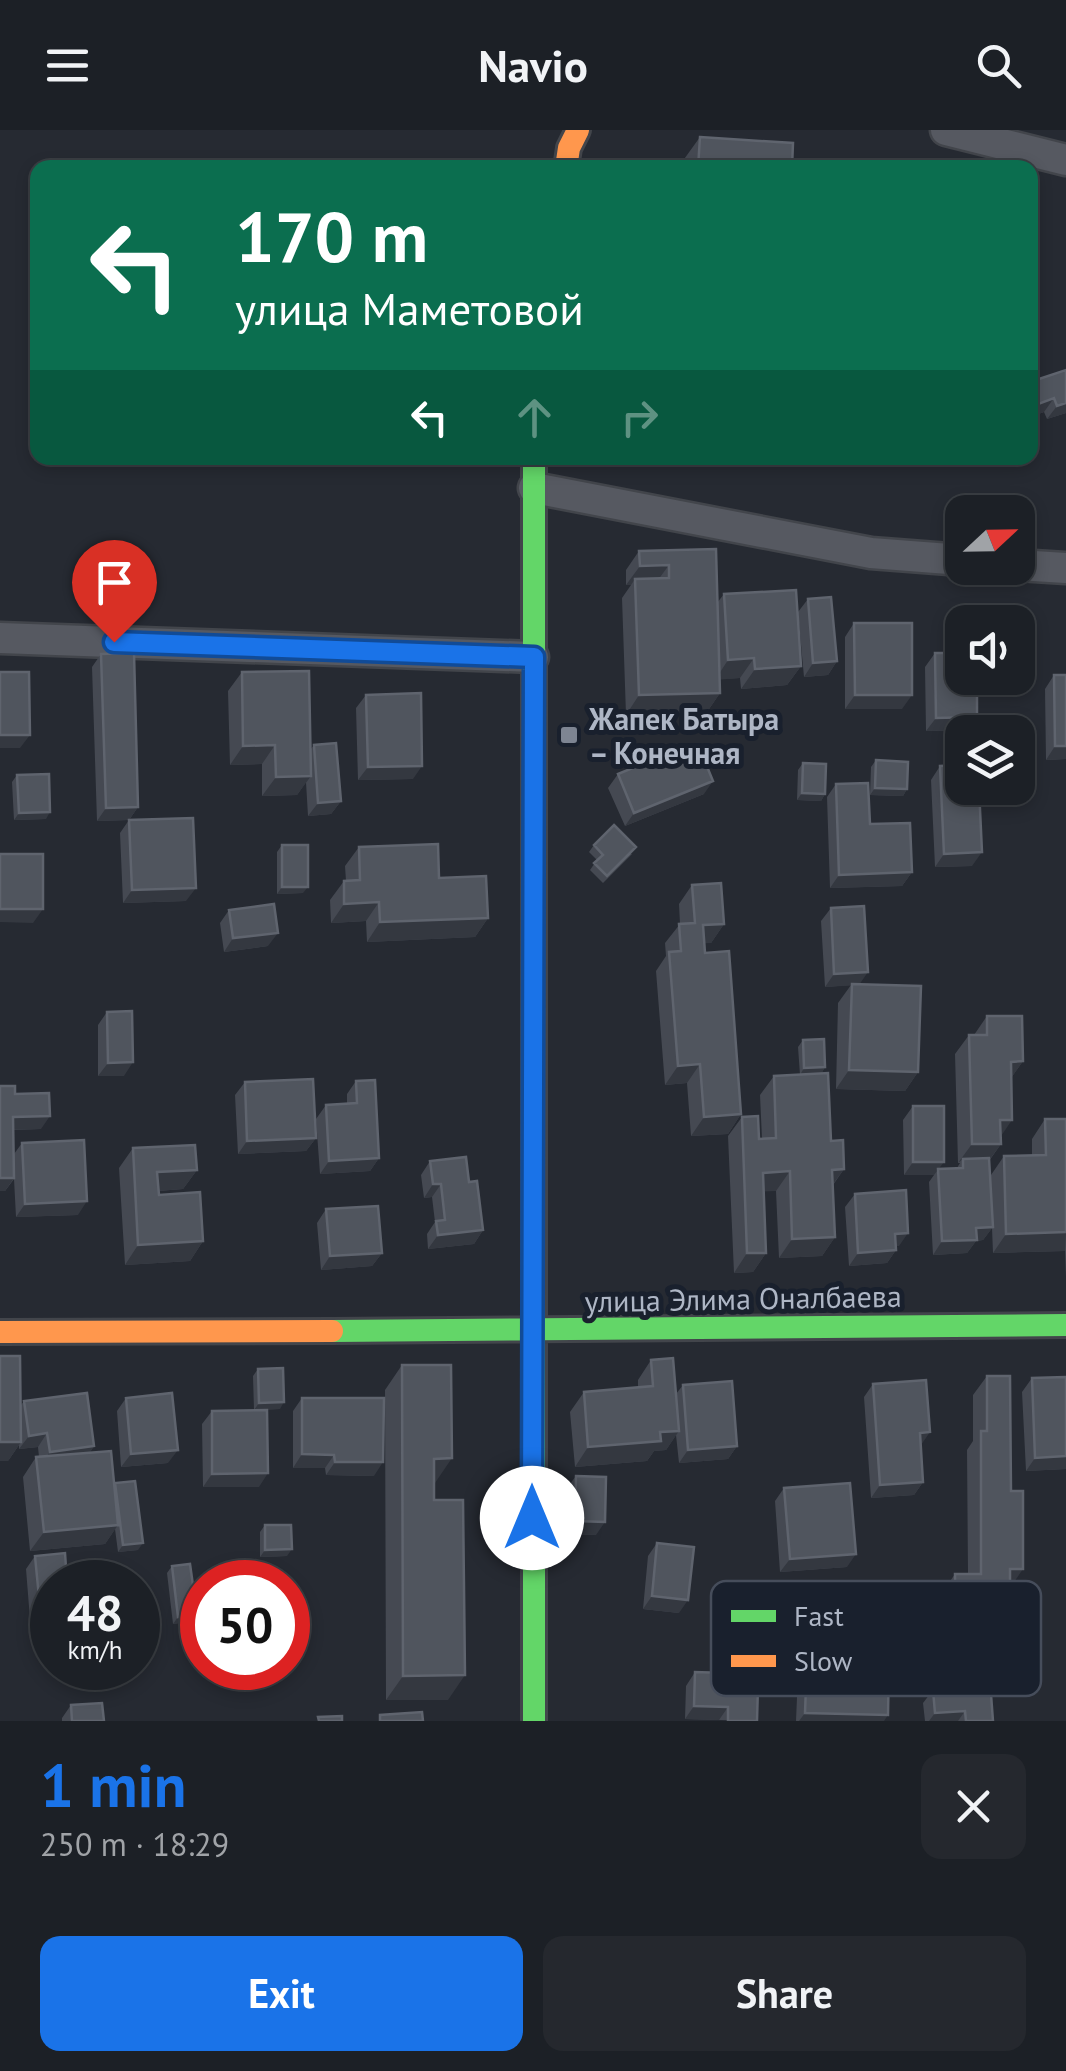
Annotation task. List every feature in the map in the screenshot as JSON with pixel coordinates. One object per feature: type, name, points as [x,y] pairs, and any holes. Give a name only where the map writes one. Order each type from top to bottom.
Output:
[{"type":"main road","points":[[567,160],[578,130]]},
{"type":"main road","points":[[534,465],[534,1721]]},
{"type":"main road","name":"улица Элима Оналбаева","points":[[0,1332],[1066,1325]]},
{"type":"street","points":[[946,130],[1066,160]]},
{"type":"street","points":[[534,488],[871,552],[945,559]]},
{"type":"street","points":[[1035,565],[1066,568]]},
{"type":"street","points":[[0,638],[534,657]]},
{"type":"building","points":[[700,137],[793,143],[792,160],[699,160]]},
{"type":"building","points":[[1066,370],[1066,403],[1057,406],[1054,398],[1038,404],[1038,379]]},
{"type":"building","points":[[716,549],[720,693],[639,695],[635,579],[669,578],[669,565],[640,566],[639,551]]},
{"type":"building","points":[[796,590],[801,666],[755,669],[754,658],[728,660],[724,594]]},
{"type":"building","points":[[831,597],[837,661],[813,663],[808,599]]},
{"type":"building","points":[[854,623],[912,623],[912,695],[855,695]]},
{"type":"building","points":[[134,653],[138,807],[106,808],[101,654]]},
{"type":"building","points":[[935,653],[945,653],[945,695],[977,695],[977,715],[936,718]]},
{"type":"building","points":[[309,671],[311,776],[276,777],[275,745],[243,746],[242,672]]},
{"type":"building","points":[[0,672],[29,672],[30,735],[0,735]]},
{"type":"building","points":[[1054,675],[1066,675],[1066,746],[1055,746]]},
{"type":"building","points":[[421,693],[422,766],[368,767],[366,695]]},
{"type":"building","points":[[336,743],[341,801],[318,803],[314,745]]},
{"type":"building","points":[[674,751],[678,762],[701,752],[713,781],[634,813],[618,774]]},
{"type":"building","points":[[876,760],[908,762],[907,789],[875,788]]},
{"type":"building","points":[[803,763],[826,764],[825,794],[802,793]]},
{"type":"building","points":[[940,766],[945,766],[945,805],[980,805],[982,852],[944,854]]},
{"type":"building","points":[[49,774],[50,812],[19,813],[17,775]]},
{"type":"building","points":[[868,783],[870,824],[910,823],[912,872],[839,875],[836,784]]},
{"type":"building","points":[[193,818],[196,888],[132,890],[129,820]]},
{"type":"building","points":[[614,825],[636,847],[607,876],[594,863],[603,855],[594,845]]},
{"type":"building","points":[[438,844],[439,878],[486,876],[488,918],[380,922],[379,902],[344,904],[344,881],[360,880],[359,847]]},
{"type":"building","points":[[282,845],[308,845],[308,887],[282,887]]},
{"type":"building","points":[[0,854],[43,854],[43,909],[0,909]]},
{"type":"building","points":[[721,883],[724,924],[703,925],[705,953],[729,951],[741,1114],[704,1117],[700,1064],[678,1066],[669,952],[681,951],[679,924],[695,923],[692,885]]},
{"type":"building","points":[[274,904],[278,933],[233,938],[229,910]]},
{"type":"building","points":[[864,906],[868,972],[834,974],[831,908]]},
{"type":"building","points":[[852,984],[921,986],[918,1072],[849,1070]]},
{"type":"building","points":[[132,1011],[133,1062],[108,1063],[107,1012]]},
{"type":"building","points":[[987,1016],[1022,1016],[1023,1061],[1011,1062],[1012,1120],[1000,1120],[1001,1144],[972,1144],[969,1035],[987,1035]]},
{"type":"building","points":[[824,1039],[825,1067],[804,1068],[803,1040]]},
{"type":"building","points":[[828,1073],[831,1141],[843,1140],[844,1169],[832,1170],[835,1237],[792,1239],[790,1171],[763,1173],[766,1253],[747,1253],[742,1117],[758,1116],[759,1139],[776,1138],[774,1076]]},
{"type":"building","points":[[313,1079],[316,1138],[247,1141],[245,1082]]},
{"type":"building","points":[[375,1080],[379,1158],[329,1161],[326,1105],[357,1103],[356,1081]]},
{"type":"building","points":[[0,1086],[15,1086],[15,1094],[49,1093],[50,1116],[13,1117],[14,1178],[0,1178]]},
{"type":"building","points":[[913,1106],[944,1106],[944,1162],[913,1162]]},
{"type":"building","points":[[1045,1119],[1066,1119],[1066,1232],[1006,1234],[1004,1156],[1046,1155]]},
{"type":"building","points":[[84,1140],[87,1201],[25,1204],[22,1143]]},
{"type":"building","points":[[195,1145],[197,1170],[157,1172],[159,1195],[200,1192],[203,1241],[138,1245],[133,1148]]},
{"type":"building","points":[[466,1157],[469,1182],[477,1181],[483,1230],[438,1235],[436,1221],[445,1220],[441,1184],[433,1184],[430,1161]]},
{"type":"building","points":[[989,1158],[993,1227],[976,1228],[977,1240],[942,1241],[938,1169],[963,1168],[963,1159]]},
{"type":"building","points":[[906,1190],[908,1233],[895,1234],[896,1250],[858,1253],[855,1194]]},
{"type":"building","points":[[378,1206],[382,1253],[330,1256],[326,1209]]},
{"type":"building","points":[[0,1356],[20,1356],[21,1442],[0,1442]]},
{"type":"building","points":[[673,1358],[679,1431],[660,1432],[661,1441],[588,1447],[584,1392],[653,1386],[651,1360]]},
{"type":"building","points":[[402,1365],[451,1365],[452,1458],[434,1459],[434,1500],[463,1500],[465,1675],[403,1676]]},
{"type":"building","points":[[283,1368],[284,1402],[259,1403],[258,1369]]},
{"type":"building","points":[[987,1376],[1010,1376],[1011,1491],[1023,1491],[1023,1569],[1010,1569],[1010,1581],[955,1581],[955,1574],[981,1574],[981,1431],[987,1431]]},
{"type":"building","points":[[1066,1377],[1066,1456],[1035,1458],[1032,1378]]},
{"type":"building","points":[[926,1380],[930,1432],[920,1433],[923,1482],[880,1485],[873,1384]]},
{"type":"building","points":[[732,1381],[737,1446],[688,1450],[683,1385]]},
{"type":"building","points":[[87,1393],[94,1446],[50,1452],[47,1433],[29,1436],[24,1401]]},
{"type":"building","points":[[172,1393],[178,1450],[131,1454],[126,1398]]},
{"type":"building","points":[[302,1398],[384,1398],[383,1462],[335,1462],[334,1455],[302,1454]]},
{"type":"building","points":[[267,1410],[268,1473],[212,1474],[212,1411]]},
{"type":"building","points":[[111,1451],[118,1525],[44,1532],[36,1457]]},
{"type":"building","points":[[576,1476],[606,1477],[605,1522],[575,1521]]},
{"type":"building","points":[[135,1481],[143,1543],[123,1545],[115,1483]]},
{"type":"building","points":[[850,1483],[856,1554],[790,1559],[784,1488]]},
{"type":"building","points":[[265,1525],[291,1525],[292,1549],[265,1550]]},
{"type":"building","points":[[657,1543],[694,1547],[688,1600],[652,1596]]},
{"type":"building","points":[[65,1553],[65,1560],[35,1560],[35,1556]]},
{"type":"building","points":[[180,1565],[178,1617],[172,1566]]},
{"type":"building","points":[[695,1672],[711,1672],[711,1696],[758,1696],[757,1721],[728,1721],[728,1707],[694,1706]]},
{"type":"building","points":[[806,1696],[888,1696],[888,1715],[805,1713]]},
{"type":"building","points":[[934,1696],[991,1696],[993,1721],[966,1721],[965,1711],[935,1713]]},
{"type":"building","points":[[102,1703],[104,1721],[72,1721],[71,1705]]},
{"type":"building","points":[[422,1712],[423,1721],[380,1721],[380,1715]]},
{"type":"building","points":[[342,1716],[342,1721],[319,1721],[318,1717]]},
{"type":"traffic: fast","points":[[534,465],[534,1721]]},
{"type":"traffic: fast","points":[[332,1331],[1066,1325]]},
{"type":"traffic: slow","points":[[567,160],[578,130]]},
{"type":"traffic: slow","points":[[0,1332],[332,1331]]},
{"type":"place","name":"Жапек Батыра – Конечная","points":[[569,735]]},
{"type":"route","points":[[114,642],[534,657],[532,1518]]}]
